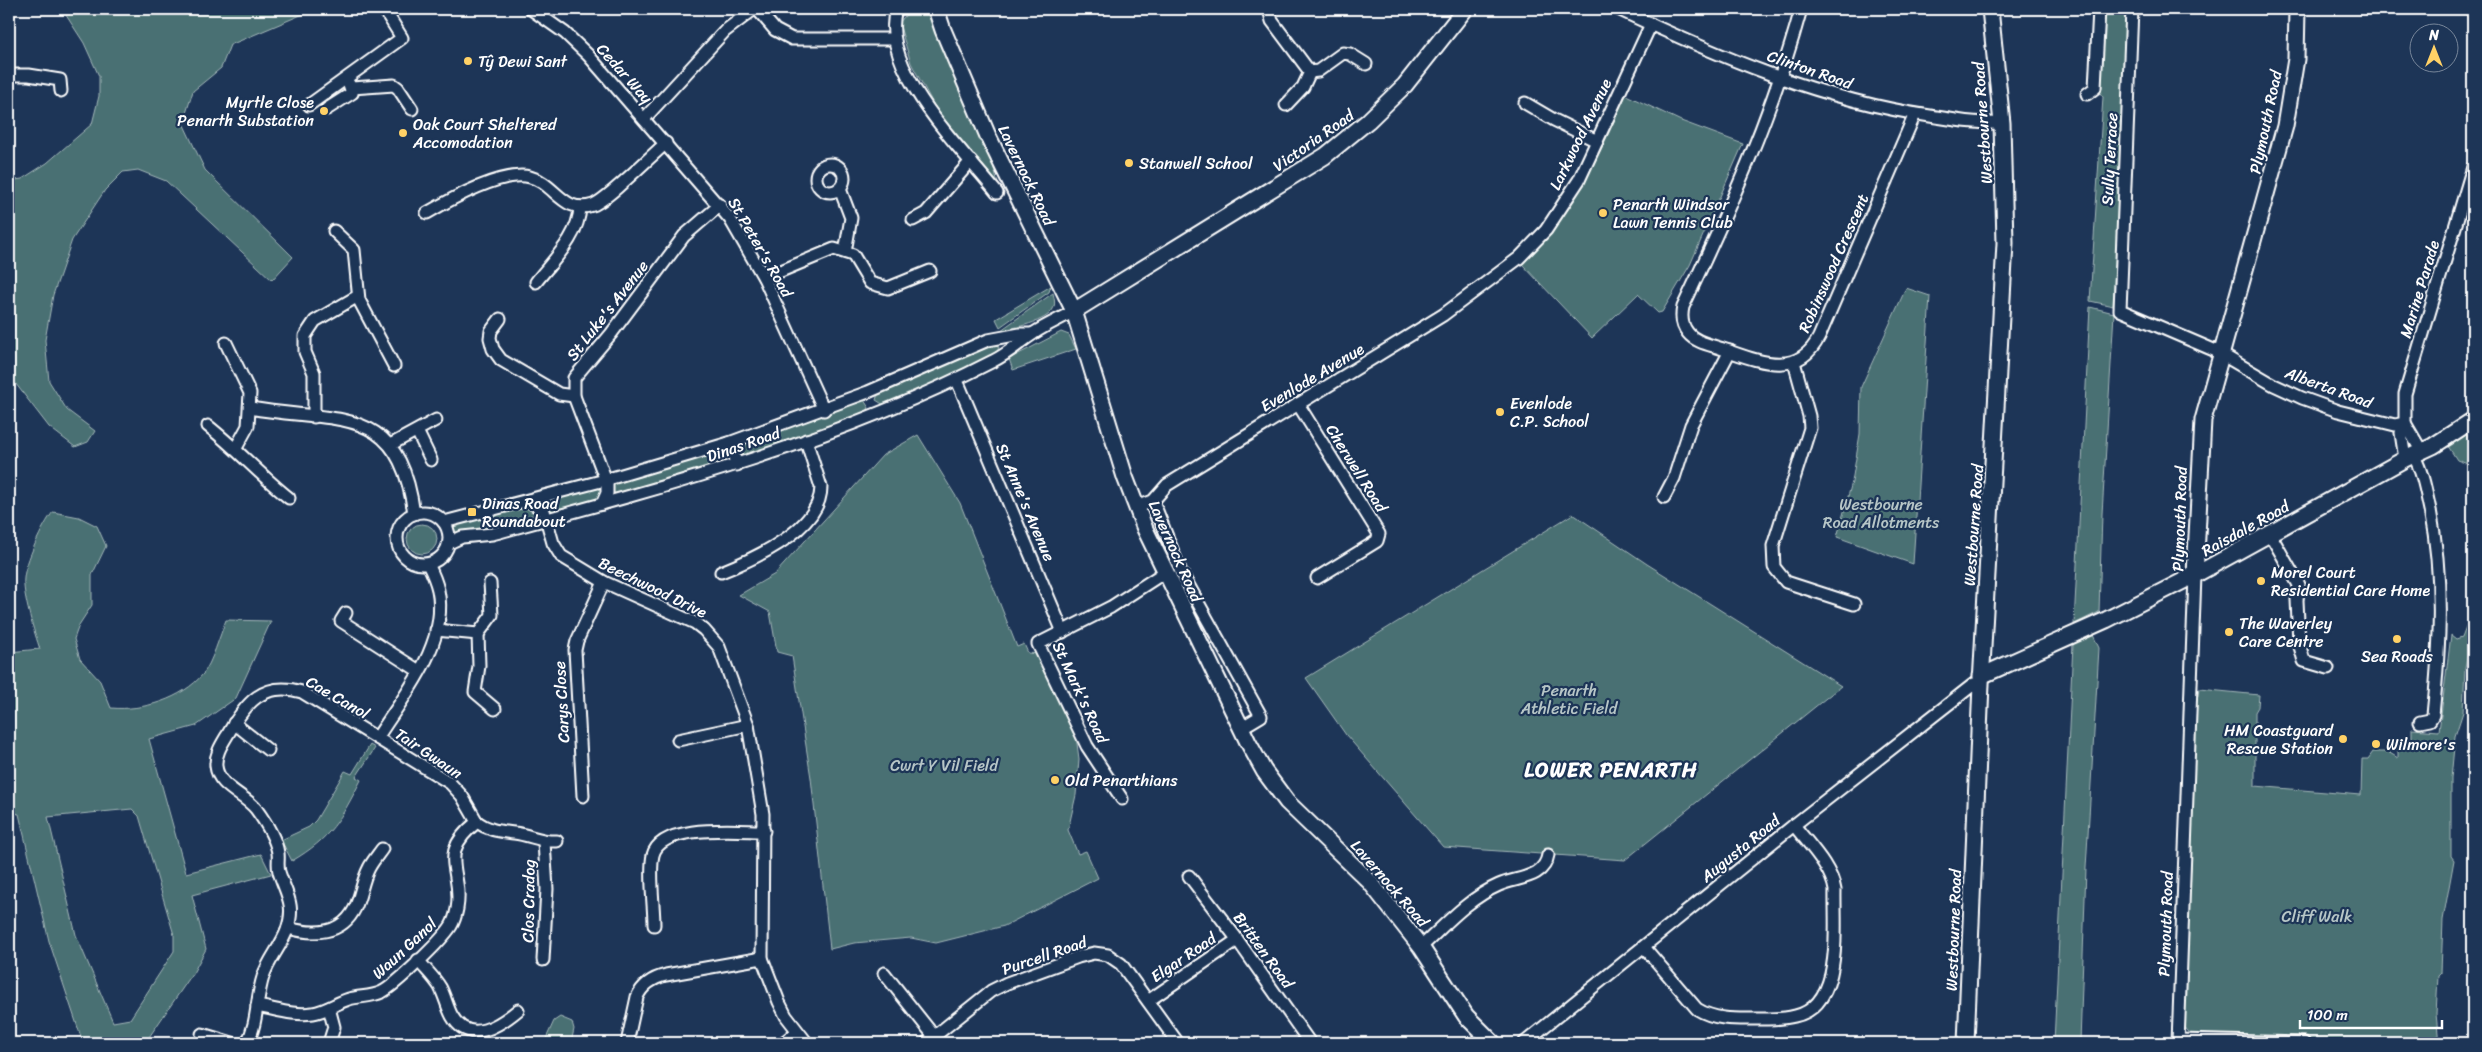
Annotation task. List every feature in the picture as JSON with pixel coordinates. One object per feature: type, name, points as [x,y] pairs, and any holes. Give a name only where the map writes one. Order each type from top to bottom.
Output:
[{"type":"street","points":[[309,105],[402,38],[384,9]]},
{"type":"street","name":"Cedar Way","points":[[530,9],[582,50],[644,119],[725,31],[755,9]]},
{"type":"street","points":[[755,9],[775,30],[792,39],[893,39]]},
{"type":"street","points":[[903,9],[894,14],[893,39],[912,87],[997,193]]},
{"type":"street","name":"Lavernock Road","points":[[936,9],[988,136],[1074,311],[1137,507],[1164,572],[1264,771],[1287,802],[1370,882],[1421,947],[1466,1016],[1493,1043]]},
{"type":"street","points":[[1269,9],[1272,21],[1310,72]]},
{"type":"street","name":"Victoria Road","points":[[1074,311],[1324,156],[1368,121],[1405,85],[1466,9]]},
{"type":"street","name":"Clinton Road","points":[[1618,9],[1702,47],[1780,77],[1846,99],[1914,114],[1982,123],[2002,123]]},
{"type":"street","points":[[1801,9],[1780,77],[1747,166],[1682,312],[1684,325],[1690,336],[1699,341],[1774,364],[1794,362],[1809,416],[1810,428],[1773,546],[1774,567],[1786,582],[1854,604]]},
{"type":"street","name":"Westbourne Road","points":[[1966,1043],[1981,680],[2005,259],[2005,181],[2002,123],[1990,9]]},
{"type":"street","points":[[2087,94],[2095,88],[2099,9]]},
{"type":"street","name":"Sully Terrace","points":[[2120,310],[2132,9]]},
{"type":"street","name":"Plymouth Road","points":[[2178,1041],[2201,432],[2285,126],[2296,59],[2297,9]]},
{"type":"street","name":"Larkwood Avenue","points":[[1504,271],[1533,244],[1555,217],[1579,180],[1651,24]]},
{"type":"street","points":[[1310,72],[1318,71],[1343,53],[1350,54],[1366,64]]},
{"type":"street","points":[[1286,105],[1303,87],[1310,72]]},
{"type":"street","points":[[9,75],[29,75],[60,80],[61,91]]},
{"type":"street","points":[[327,109],[352,93],[352,88],[346,78]]},
{"type":"street","points":[[352,88],[394,85],[412,109]]},
{"type":"street","points":[[1525,103],[1597,141]]},
{"type":"street","name":"Robinswood Crescent","points":[[1794,362],[1809,352],[1819,337],[1914,114]]},
{"type":"street","name":"St Peter's Road","points":[[644,119],[720,205],[764,278],[824,410]]},
{"type":"street","points":[[428,213],[486,185],[512,176],[536,179],[569,205],[580,207],[594,205],[666,143]]},
{"type":"street","points":[[912,220],[926,213],[971,161]]},
{"type":"street","name":"Marine Parade","points":[[2414,456],[2401,433],[2405,423],[2405,394],[2473,167]]},
{"type":"street","points":[[840,189],[851,218],[846,252]]},
{"type":"street","name":"St Luke's Avenue","points":[[574,396],[574,378],[612,334],[684,236],[720,205]]},
{"type":"street","points":[[536,282],[574,233],[580,215],[580,207]]},
{"type":"street","points":[[334,230],[354,250],[358,296],[394,366]]},
{"type":"street","points":[[764,278],[834,249],[853,255],[870,283],[888,288],[930,271]]},
{"type":"street","name":"Evenlode Avenue","points":[[1137,507],[1153,501],[1167,485],[1443,315],[1504,271]]},
{"type":"street","points":[[314,417],[314,373],[305,352],[305,336],[315,321],[358,296]]},
{"type":"street","name":"Alberta Road","points":[[2120,310],[2221,354],[2274,385],[2316,403],[2395,426],[2405,423]]},
{"type":"street","name":"Dinas Road","points":[[449,543],[462,536],[492,534],[602,504],[737,465],[806,440],[877,413],[968,373],[1007,354],[1032,334],[1074,311]]},
{"type":"street","points":[[500,319],[491,331],[490,338],[493,349],[500,360],[559,394],[574,396],[608,485],[607,494],[602,504]]},
{"type":"street","name":"Dinas Road","points":[[444,522],[605,480],[729,443],[824,410],[998,337],[1032,334]]},
{"type":"street","points":[[998,337],[1007,354]]},
{"type":"street","points":[[226,342],[248,385],[250,408],[248,426],[236,448]]},
{"type":"street","points":[[1664,497],[1674,478],[1692,425],[1730,351]]},
{"type":"street","name":"St Anne's Avenue","points":[[959,385],[1063,632]]},
{"type":"street","points":[[868,392],[877,413]]},
{"type":"street","name":"Cherwell Road","points":[[1298,404],[1379,534],[1377,541],[1317,578]]},
{"type":"street","points":[[250,408],[350,421],[365,426],[390,445],[403,465],[408,479],[414,514]]},
{"type":"street","points":[[390,445],[436,420]]},
{"type":"street","name":"Raisdale Road","points":[[1981,680],[2195,576],[2414,456],[2473,420]]},
{"type":"street","points":[[2405,423],[2414,456],[2423,479],[2433,528],[2440,599],[2440,635],[2433,716],[2430,720],[2420,722]]},
{"type":"street","points":[[208,426],[236,448],[267,481],[289,498]]},
{"type":"street","points":[[417,430],[431,460]]},
{"type":"street","points":[[721,572],[751,560],[773,547],[794,531],[815,509],[821,495],[821,488],[806,440]]},
{"type":"street","points":[[729,443],[737,465]]},
{"type":"street","name":"Beechwood Drive","points":[[529,501],[540,507],[546,516],[545,520],[553,543],[561,556],[604,582],[695,623],[719,647],[726,661],[748,725],[761,798],[764,832],[762,958]]},
{"type":"street","points":[[1153,501],[1181,572],[1261,716],[1241,728]]},
{"type":"street","points":[[414,514],[432,514],[444,522],[448,528],[449,543],[442,557],[428,564],[413,563],[407,559],[398,547],[397,539],[400,526],[414,514]]},
{"type":"street","points":[[2270,534],[2299,585],[2297,600],[2299,642],[2304,661],[2328,668]]},
{"type":"street","points":[[377,738],[430,652],[439,612],[438,588],[428,564]]},
{"type":"street","name":"St Mark's Road","points":[[1122,799],[1088,746],[1038,644],[1111,607],[1164,572]]},
{"type":"street","name":"Carys Close","points":[[583,796],[575,650],[577,641],[604,582]]},
{"type":"street","points":[[490,583],[492,615],[478,634],[480,666],[475,692],[495,709]]},
{"type":"street","points":[[346,614],[341,621],[419,671]]},
{"type":"street","points":[[436,630],[478,634]]},
{"type":"street","name":"Augusta Road","points":[[1524,1043],[1794,825],[1981,680]]},
{"type":"street","name":"Cae Canol","points":[[247,1043],[252,1032],[263,975],[288,928],[290,912],[289,895],[279,872],[277,847],[257,810],[243,796],[223,782],[217,772],[217,753],[246,706],[261,694],[287,689],[302,692],[377,738]]},
{"type":"street","points":[[234,723],[268,750]]},
{"type":"street","points":[[678,740],[748,725]]},
{"type":"street","name":"Tair Gwaun","points":[[377,738],[450,783],[462,796],[477,822]]},
{"type":"street","points":[[477,822],[498,832],[515,833],[544,842],[557,841]]},
{"type":"street","name":"Waun Ganol","points":[[256,1006],[303,1014],[329,1008],[349,999],[382,992],[446,934],[455,917],[458,902],[454,868],[455,852],[460,838],[477,822]]},
{"type":"street","points":[[1644,947],[1697,1009],[1705,1014],[1728,1019],[1779,1019],[1796,1016],[1809,1009],[1825,993],[1834,965],[1835,890],[1830,873],[1794,825]]},
{"type":"street","points":[[654,925],[653,856],[659,844],[679,834],[764,832]]},
{"type":"street","name":"Clos Cradog","points":[[542,960],[547,889],[544,842]]},
{"type":"street","points":[[288,928],[309,934],[336,928],[344,922],[355,908],[369,868],[382,849]]},
{"type":"street","points":[[1421,947],[1455,915],[1485,892],[1506,882],[1536,873],[1544,867],[1548,855]]},
{"type":"street","name":"Britten Road","points":[[1189,876],[1310,1043]]},
{"type":"street","name":"Elgar Road","points":[[1148,1001],[1237,940]]},
{"type":"street","name":"Purcell Road","points":[[930,1040],[996,988],[1078,957],[1094,954],[1108,955],[1121,964],[1178,1043]]},
{"type":"street","points":[[627,1043],[637,996],[640,990],[652,980],[666,975],[762,958],[779,1002],[797,1032],[807,1043]]},
{"type":"street","points":[[418,960],[437,983],[451,1015],[460,1026],[477,1031],[495,1028],[518,1010]]},
{"type":"street","points":[[884,973],[930,1040]]},
{"type":"street","points":[[328,1043],[334,1027],[329,1008]]},
{"type":"street","points":[[783,1043],[797,1032]]},
{"type":"street","points":[[202,1034],[232,1043]]},
{"type":"street","points":[[2178,1041],[2304,1043]]},
{"type":"green space","points":[[62,9],[315,9],[230,45],[221,68],[193,91],[183,123],[205,170],[293,257],[272,280],[166,181],[138,170],[123,172],[105,190],[72,240],[53,295],[45,340],[49,381],[67,410],[95,431],[88,442],[75,447],[49,427],[9,375],[9,181],[22,179],[47,163],[92,124],[99,96],[99,76],[84,43]]},
{"type":"green space","points":[[926,9],[934,20],[990,154],[998,184],[936,109],[911,63],[899,23],[909,11]]},
{"type":"green space","points":[[2104,9],[2128,9],[2113,306],[2090,301],[2103,97],[2100,93]]},
{"type":"green space","points":[[1626,95],[1681,121],[1743,144],[1690,265],[1662,312],[1658,313],[1638,294],[1592,338],[1522,264],[1556,227],[1583,185]]},
{"type":"green space","points":[[1051,286],[1049,292],[1000,327],[996,319]]},
{"type":"green space","name":"Westbourne Road Allotments","points":[[1906,288],[1930,296],[1913,564],[1837,537],[1852,482],[1860,434],[1861,387]]},
{"type":"green space","points":[[1053,293],[1054,307],[1050,314],[1030,324],[1001,330]]},
{"type":"green space","points":[[2090,307],[2114,313],[2102,514],[2099,612],[2074,624]]},
{"type":"green space","points":[[1061,332],[1069,335],[1076,349],[1013,370],[1009,359]]},
{"type":"green space","points":[[994,343],[999,347],[995,357],[884,405],[876,400],[878,394]]},
{"type":"green space","points":[[864,400],[869,408],[863,415],[743,457],[739,455],[737,449],[739,444]]},
{"type":"green space","points":[[2473,430],[2473,466],[2457,460],[2448,446]]},
{"type":"green space","name":"Cwrt Y Vil Field","points":[[918,435],[960,503],[1017,647],[1024,644],[1028,653],[1038,654],[1075,728],[1079,759],[1076,795],[1068,830],[1078,854],[1086,851],[1098,878],[1004,926],[936,943],[911,938],[854,943],[830,949],[811,778],[792,656],[777,652],[770,612],[739,595],[775,574],[883,455]]},
{"type":"green space","points":[[723,450],[729,458],[726,464],[609,497],[611,484]]},
{"type":"green space","points":[[603,484],[601,499],[550,515],[541,502]]},
{"type":"green space","points":[[527,506],[543,516],[504,528],[455,534],[453,525]]},
{"type":"green space","points":[[53,512],[79,517],[97,526],[106,546],[92,575],[92,605],[79,625],[74,639],[80,659],[100,681],[111,708],[149,705],[173,697],[194,683],[210,663],[226,620],[271,621],[236,698],[196,726],[149,739],[186,873],[261,854],[271,874],[192,895],[206,949],[193,973],[145,1043],[83,1043],[49,941],[19,814],[9,812],[9,652],[40,649],[27,603],[24,578],[31,554]],"holes":[[[132,809],[139,816],[174,935],[174,951],[130,1019],[113,1022],[76,935],[48,817]]]},
{"type":"green space","name":"Penarth Athletic Field","points":[[1573,514],[1647,564],[1841,686],[1625,860],[1443,847],[1346,735],[1306,678]]},
{"type":"green space","points":[[422,524],[433,528],[437,539],[433,550],[422,554],[411,550],[407,539],[411,528]]},
{"type":"green space","name":"Cliff Walk","points":[[2473,608],[2473,631],[2465,668],[2463,712],[2455,736],[2451,779],[2451,856],[2454,860],[2443,920],[2441,973],[2438,976],[2436,1014],[2439,1043],[2191,1035],[2184,1026],[2195,712],[2199,689],[2259,695],[2258,707],[2255,712],[2255,786],[2361,795],[2362,759],[2368,759],[2373,752],[2388,752],[2398,758],[2398,749],[2412,749],[2412,729],[2439,731],[2451,635],[2456,639],[2462,637]]},
{"type":"green space","points":[[2093,635],[2099,648],[2086,868],[2080,1043],[2054,1043],[2073,644]]},
{"type":"green space","points":[[370,745],[375,748],[356,777],[361,780],[341,817],[326,836],[292,861],[281,840],[309,827],[316,820],[345,771],[352,774]]},
{"type":"green space","points":[[560,1017],[572,1022],[574,1029],[571,1043],[544,1043],[554,1021]]},
{"type":"place","name":"Tŷ Dewi Sant","points":[[468,61]]},
{"type":"place","name":"Myrtle Close Penarth Substation","points":[[324,111]]},
{"type":"place","name":"Oak Court Sheltered Accomodation","points":[[403,133]]},
{"type":"place","name":"Stanwell School","points":[[1129,163]]},
{"type":"place","name":"Penarth Windsor Lawn Tennis Club","points":[[1603,213]]},
{"type":"place","name":"Evenlode C.P. School","points":[[1500,412]]},
{"type":"place","name":"Dinas Road Roundabout","points":[[472,512]]},
{"type":"place","name":"Morel Court Residential Care Home","points":[[2261,581]]},
{"type":"place","name":"The Waverley Care Centre","points":[[2229,632]]},
{"type":"place","name":"Sea Roads","points":[[2397,639]]},
{"type":"place","name":"HM Coastguard Rescue Station","points":[[2343,739]]},
{"type":"place","name":"Wilmore's","points":[[2376,744]]},
{"type":"place","name":"Old Penarthians","points":[[1055,780]]},
{"type":"district","name":"LOWER PENARTH","points":[[1611,770]]}]
